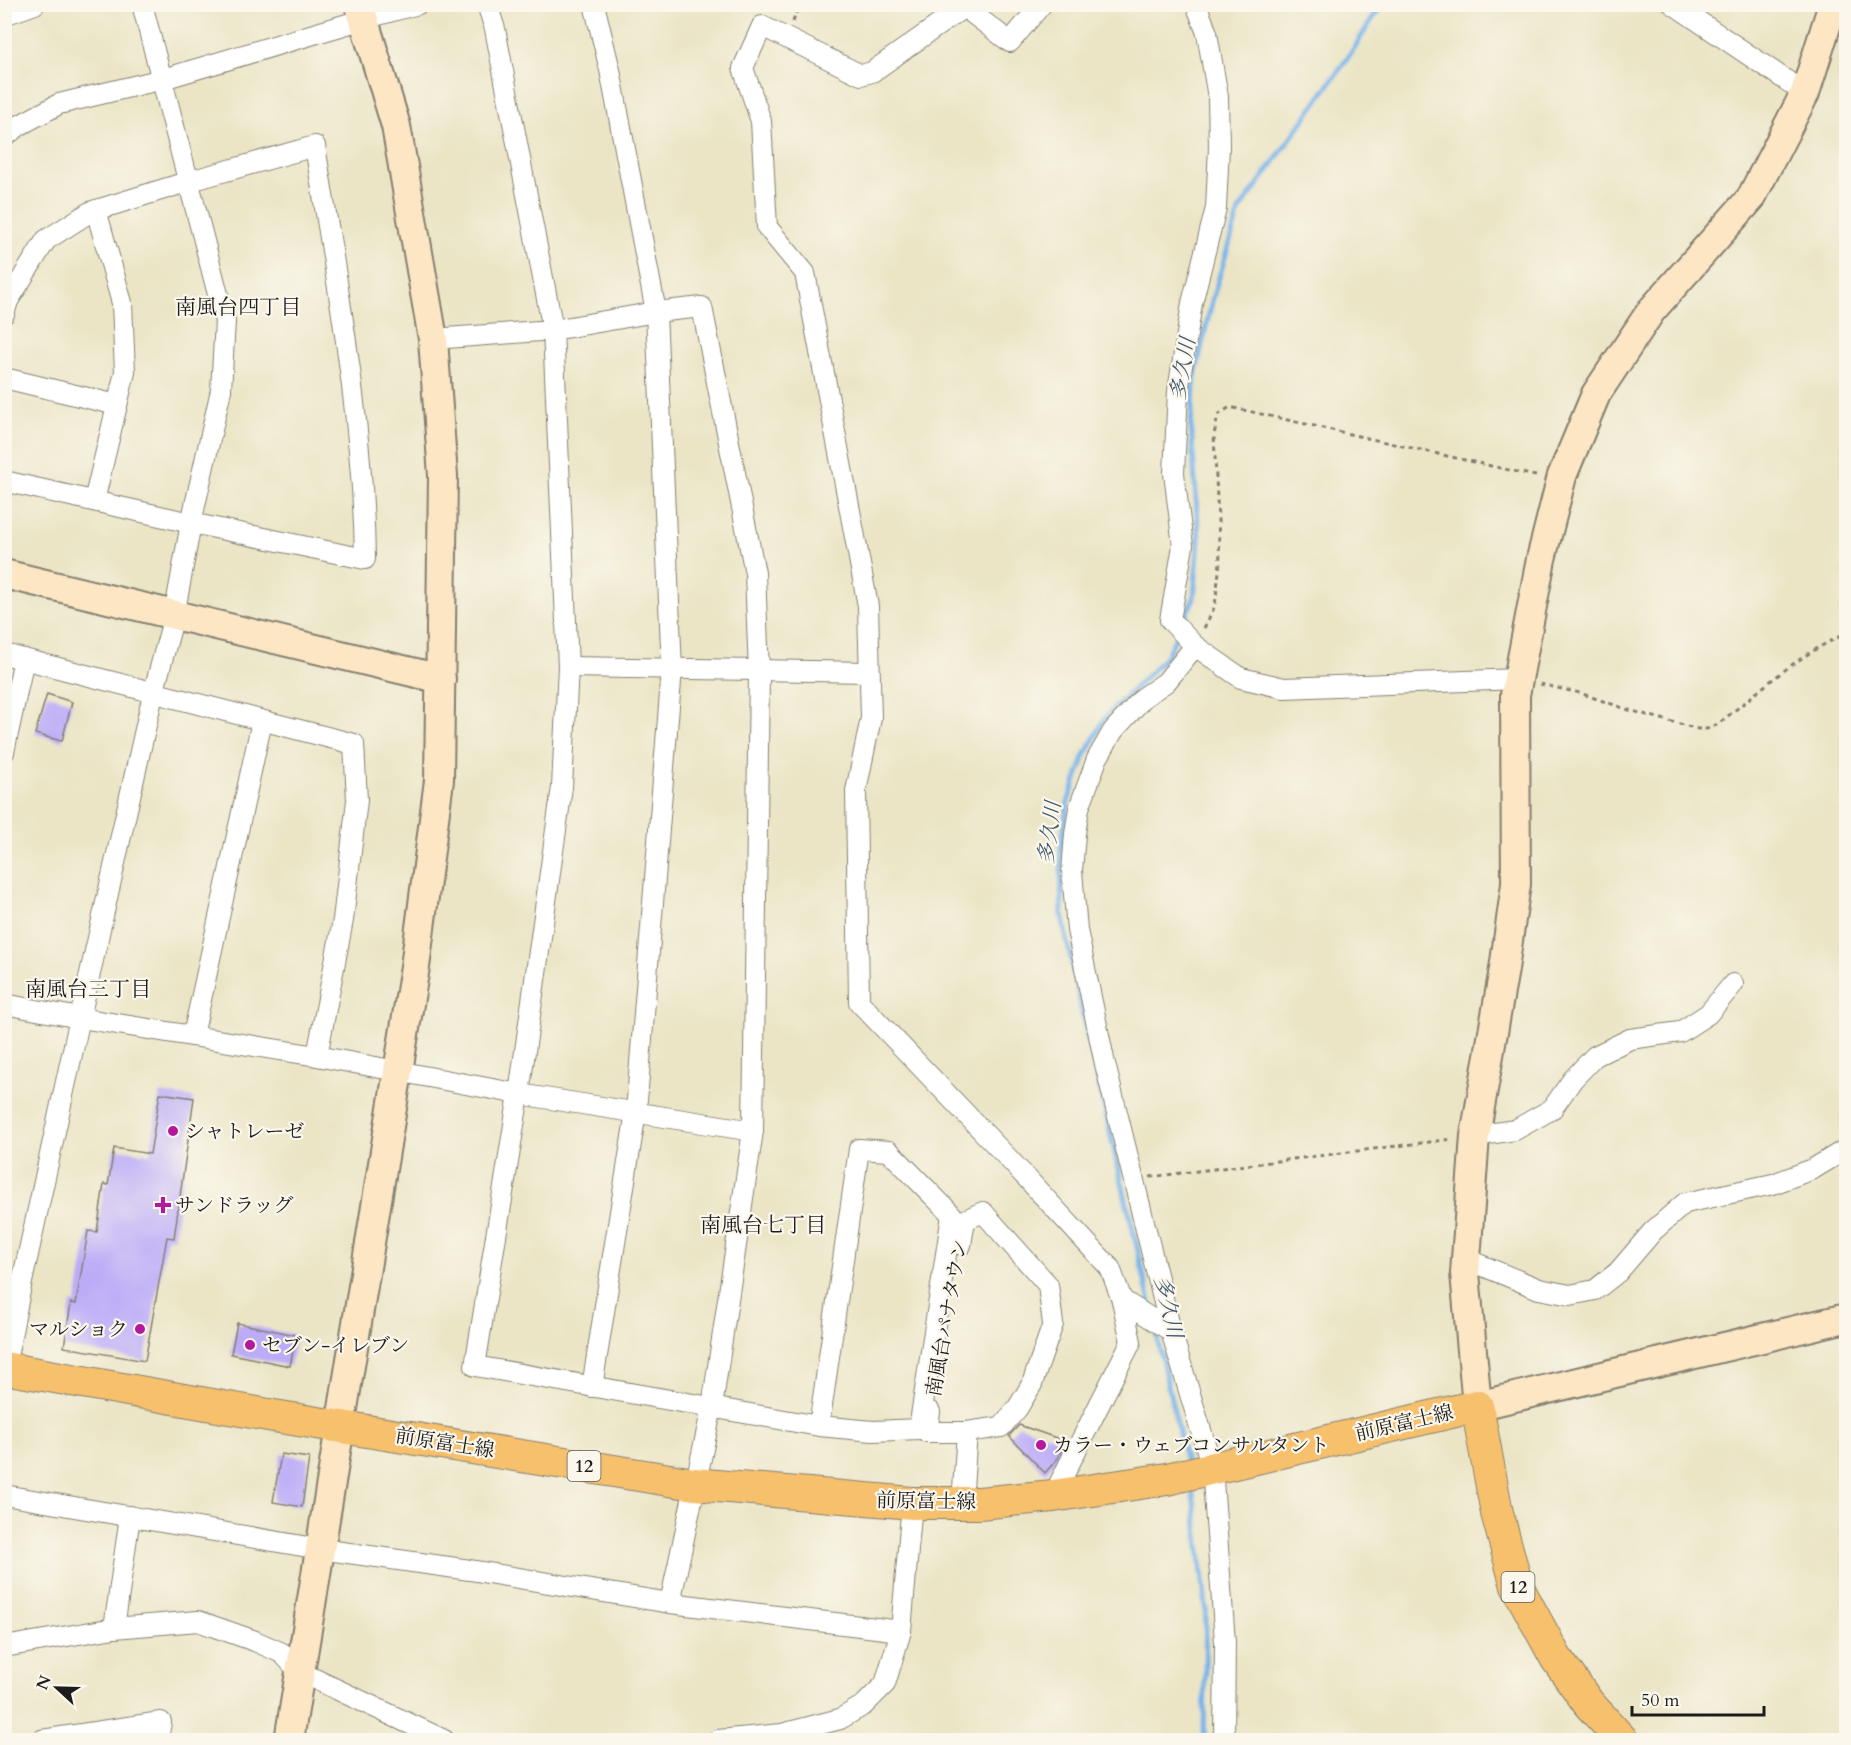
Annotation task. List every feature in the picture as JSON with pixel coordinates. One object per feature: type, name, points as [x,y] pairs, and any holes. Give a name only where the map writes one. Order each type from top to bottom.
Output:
[{"type":"main road","name":"前原富士線","points":[[5,1369],[274,1416],[694,1484],[912,1503],[962,1503],[1053,1496],[1167,1479],[1477,1406],[1497,1513],[1517,1586],[1556,1658],[1589,1704],[1622,1740]]},
{"type":"street","points":[[4,15],[35,4]]},
{"type":"street","points":[[5,1369],[12,1290],[80,1018],[153,694],[174,615],[190,523],[221,390],[225,321],[142,4]]},
{"type":"street","points":[[4,137],[20,125],[58,104],[163,79],[362,12],[418,4]]},
{"type":"street","points":[[487,4],[495,29],[553,330],[567,667],[562,787],[519,1094],[474,1366],[819,1426],[873,1431],[919,1429],[952,1215],[890,1151],[859,1149],[819,1426]]},
{"type":"street","points":[[592,1387],[636,1112],[672,669],[656,312],[610,70],[594,4]]},
{"type":"street","points":[[1042,4],[1010,42],[964,7],[872,72],[861,75],[762,26],[744,68],[761,120],[767,227],[805,273],[868,606],[871,718],[856,791],[859,1002],[1110,1268],[1122,1300],[1131,1342],[1053,1496]]},
{"type":"street","points":[[1196,4],[1207,33],[1218,97],[1219,147],[1216,208],[1192,303],[1178,391],[1174,473],[1183,546],[1170,620],[1190,641],[1241,678],[1284,688],[1518,679]]},
{"type":"street","points":[[1673,4],[1805,93]]},
{"type":"street","points":[[1833,4],[1805,93],[1751,198],[1651,311],[1596,394],[1561,483],[1541,559],[1515,696],[1516,884],[1504,969],[1475,1136],[1465,1273],[1477,1406],[1846,1318]]},
{"type":"street","points":[[289,1740],[415,967],[440,780],[443,476],[433,339],[396,126],[362,12]]},
{"type":"street","points":[[4,314],[8,301],[46,240],[96,210],[315,146],[352,377],[364,499],[365,559],[4,481]]},
{"type":"street","points":[[94,501],[126,372],[122,303],[96,210]]},
{"type":"street","points":[[433,339],[553,330],[656,312],[702,307],[755,573],[759,672],[753,1131],[712,1407],[670,1603]]},
{"type":"street","points":[[4,378],[117,405]]},
{"type":"street","points":[[4,574],[441,679]]},
{"type":"street","points":[[1190,641],[1166,682],[1144,697],[1113,731],[1098,759],[1079,808],[1072,871],[1077,930],[1089,998],[1133,1179],[1164,1326],[1212,1467],[1225,1642],[1224,1740]]},
{"type":"street","points":[[4,654],[354,744],[357,800],[342,920],[317,1056]]},
{"type":"street","points":[[4,752],[24,659]]},
{"type":"street","points":[[567,667],[759,672],[869,672]]},
{"type":"street","points":[[193,1036],[262,721]]},
{"type":"street","points":[[1475,1136],[1515,1130],[1552,1109],[1573,1079],[1595,1056],[1630,1039],[1680,1032],[1708,1014],[1733,984]]},
{"type":"street","points":[[4,1004],[317,1056],[519,1094],[753,1131]]},
{"type":"street","points":[[1466,1259],[1539,1289],[1570,1295],[1595,1290],[1618,1272],[1653,1231],[1685,1203],[1773,1184],[1813,1169],[1846,1149]]},
{"type":"street","name":"南風台パナタウン","points":[[983,1212],[1048,1284],[1053,1324],[1032,1384],[1017,1409],[1001,1427],[967,1432],[927,1432],[965,1220],[983,1212]]},
{"type":"street","points":[[1122,1300],[1164,1326]]},
{"type":"street","points":[[962,1503],[967,1432]]},
{"type":"street","points":[[4,1495],[320,1549],[470,1570],[670,1603],[901,1631]]},
{"type":"street","points":[[718,1740],[781,1737],[840,1719],[864,1705],[885,1684],[901,1631],[912,1503]]},
{"type":"street","points":[[114,1628],[130,1516]]},
{"type":"street","points":[[4,1647],[114,1628],[198,1621],[282,1653],[300,1672],[444,1740]]},
{"type":"street","points":[[44,1740],[161,1722],[158,1740]]},
{"type":"path","points":[[1190,641],[1215,606],[1220,562],[1214,435],[1218,415],[1230,408],[1532,474],[1561,483]]},
{"type":"path","points":[[1518,679],[1580,693],[1629,710],[1698,729],[1707,729],[1718,724],[1785,668],[1822,644],[1846,634]]},
{"type":"path","points":[[1133,1179],[1475,1136]]},
{"type":"building","points":[[47,694],[72,702],[62,741],[35,734]]},
{"type":"building","points":[[160,1093],[194,1098],[174,1238],[167,1237],[145,1361],[64,1347],[71,1303],[76,1304],[88,1231],[97,1232],[104,1184],[108,1185],[114,1148],[150,1154]]},
{"type":"building","points":[[237,1323],[296,1335],[290,1366],[231,1354]]},
{"type":"building","name":"カラー・ウェブコンサルタント","points":[[1019,1425],[1065,1441],[1058,1458],[1045,1473],[1009,1436]]},
{"type":"building","points":[[281,1454],[309,1458],[302,1507],[273,1502]]},
{"type":"waterway","name":"多久川","points":[[1181,626],[1194,598],[1199,539],[1191,425],[1195,375],[1213,297],[1239,211],[1349,56],[1382,4]]},
{"type":"waterway","name":"多久川","points":[[1152,1311],[1081,1008],[1062,915],[1061,848],[1068,802],[1085,755],[1107,715],[1166,657],[1177,635]]},
{"type":"waterway","name":"多久川","points":[[1155,1329],[1186,1463]]},
{"type":"waterway","name":"多久川","points":[[1191,1484],[1206,1608],[1204,1740]]},
{"type":"place","name":"シャトレーゼ","points":[[173,1131]]},
{"type":"place","name":"サンドラッグ","points":[[163,1205]]},
{"type":"place","name":"マルショク","points":[[140,1329]]},
{"type":"place","name":"セブン-イレブン","points":[[250,1345]]},
{"type":"place","name":"カラー・ウェブコンサルタント","points":[[1041,1445]]},
{"type":"district","name":"南風台四丁目","points":[[238,307]]},
{"type":"district","name":"南風台三丁目","points":[[88,989]]},
{"type":"district","name":"南風台七丁目","points":[[763,1225]]}]
